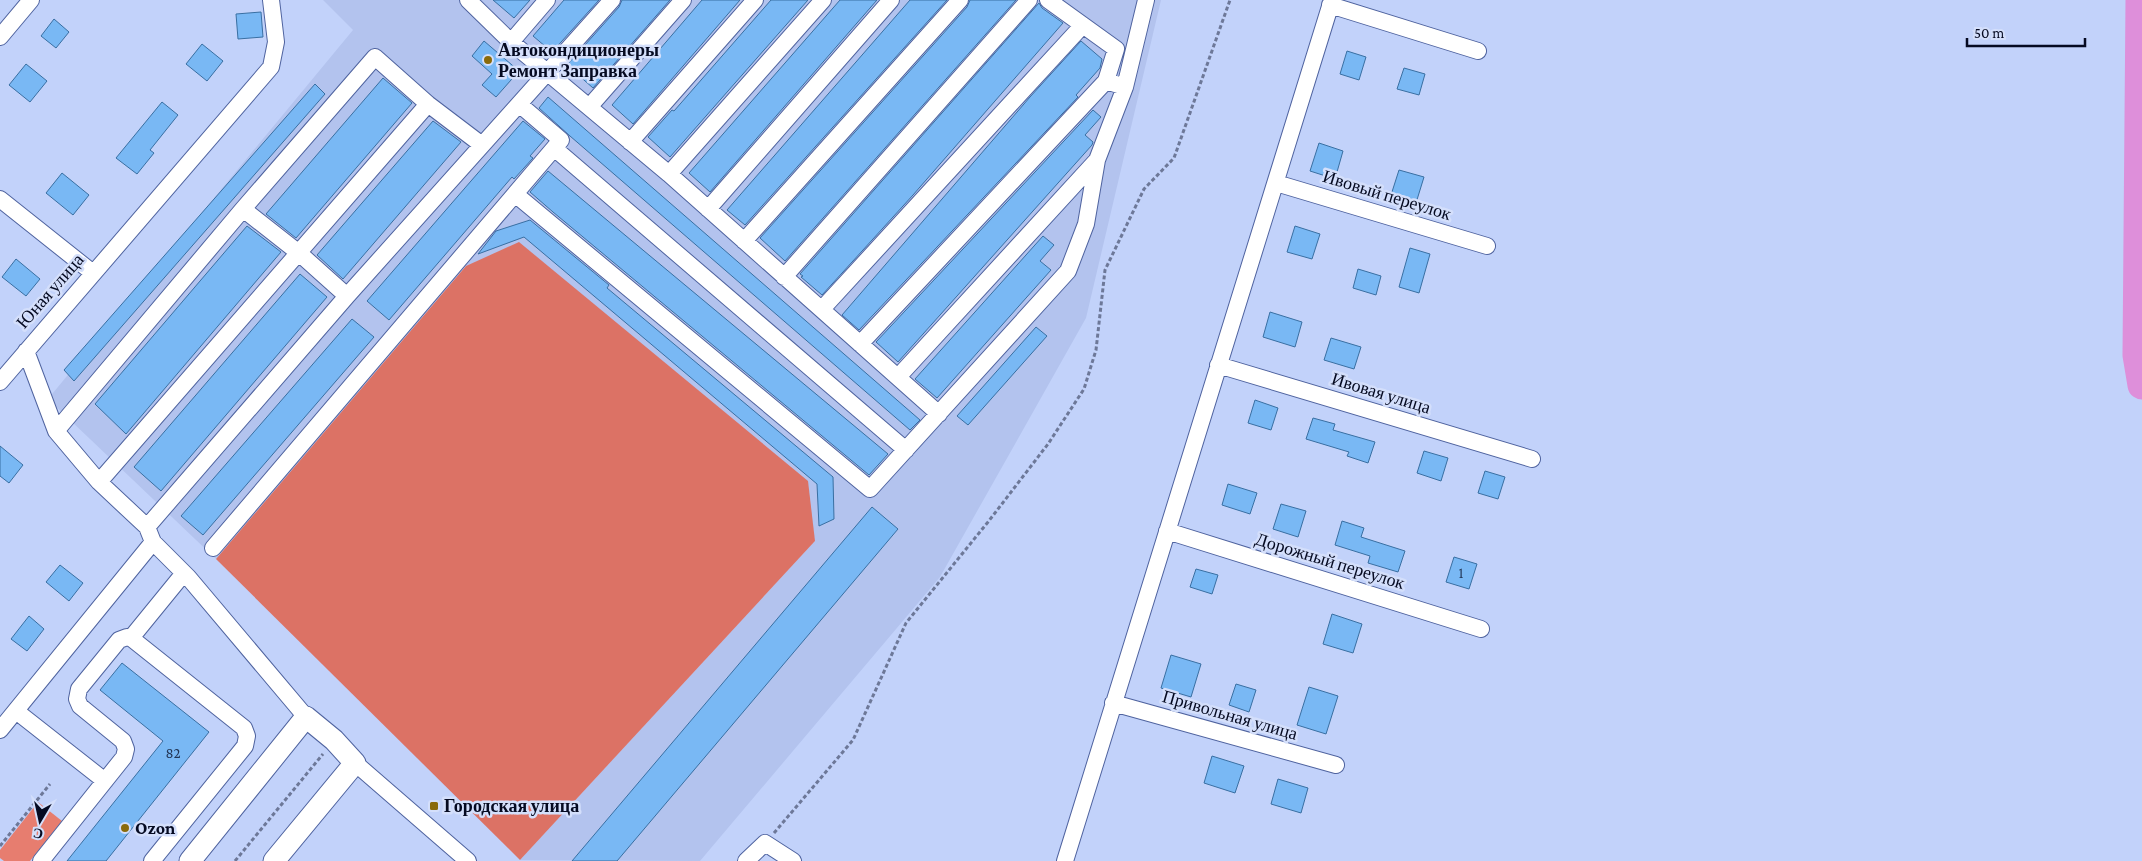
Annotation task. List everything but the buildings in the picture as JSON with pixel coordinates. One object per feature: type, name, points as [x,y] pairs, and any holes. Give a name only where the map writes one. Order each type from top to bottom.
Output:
[{"type":"main road","points":[[190,861],[306,717],[334,740],[355,763],[274,861]]},
{"type":"street","points":[[0,37],[31,0]]},
{"type":"street","name":"Юная улица","points":[[0,382],[271,67],[276,42],[271,0]]},
{"type":"street","points":[[511,42],[547,0]]},
{"type":"street","points":[[0,730],[150,535],[347,296],[612,0]]},
{"type":"street","points":[[590,106],[683,0]]},
{"type":"street","points":[[630,142],[755,0]]},
{"type":"street","points":[[669,174],[823,0]]},
{"type":"street","points":[[708,209],[891,0]]},
{"type":"street","points":[[744,241],[960,0]]},
{"type":"street","points":[[784,277],[1029,0]]},
{"type":"street","points":[[860,344],[1106,81],[1116,49],[1048,0]]},
{"type":"street","points":[[515,194],[870,489],[1068,272],[1086,224],[1097,160],[1125,87],[1146,0]]},
{"type":"street","points":[[474,2],[511,42],[590,106],[669,174],[939,414]]},
{"type":"street","points":[[1064,861],[1331,3],[1478,51]]},
{"type":"street","points":[[822,309],[1082,26]]},
{"type":"street","points":[[56,431],[243,209],[375,57],[428,104],[482,145]]},
{"type":"street","points":[[1106,81],[1125,87]]},
{"type":"street","points":[[99,482],[428,104]]},
{"type":"street","points":[[213,548],[561,140],[519,104]]},
{"type":"street","points":[[554,148],[906,450]]},
{"type":"street","points":[[898,377],[1097,160]]},
{"type":"street","name":"Ивовый переулок","points":[[1276,183],[1487,246]]},
{"type":"street","points":[[0,198],[93,273]]},
{"type":"street","points":[[243,209],[299,253],[347,296]]},
{"type":"street","points":[[26,351],[56,431],[99,482],[184,573],[306,717]]},
{"type":"street","name":"Ивовая улица","points":[[1218,365],[1532,459]]},
{"type":"street","name":"Дорожный переулок","points":[[1167,531],[1481,629]]},
{"type":"street","points":[[131,638],[184,573]]},
{"type":"street","points":[[41,861],[124,757],[125,745],[123,741],[80,706],[77,694],[119,640],[127,637],[131,638],[244,728],[247,736],[245,746],[152,861]]},
{"type":"street","name":"Привольная улица","points":[[1113,703],[1336,765]]},
{"type":"street","points":[[16,710],[105,782]]},
{"type":"street","points":[[355,763],[468,861]]},
{"type":"street","points":[[746,861],[765,843],[793,861]]},
{"type":"path","points":[[765,843],[853,740],[906,623],[1042,452],[1084,389],[1096,350],[1105,270],[1144,189],[1174,158],[1230,0]]},
{"type":"path","points":[[235,861],[334,740]]},
{"type":"path","points":[[0,846],[50,784]]},
{"type":"shaded area","points":[[323,0],[1161,0],[1086,318],[940,577],[700,861],[520,860],[815,541],[466,266],[216,559],[48,399],[353,30]]},
{"type":"shaded area","points":[[519,242],[808,481],[815,541],[520,860],[216,559],[466,266]]},
{"type":"shaded area","points":[[38,802],[62,821],[30,861],[4,861],[0,858],[0,850]]},
{"type":"waterway","points":[[2140,0],[2137,355],[2142,385]]},
{"type":"place","name":"Автокондиционеры Ремонт Заправка","points":[[488,60]]},
{"type":"place","name":"Городская улица","points":[[434,806]]},
{"type":"place","name":"Ozon","points":[[125,828]]}]
